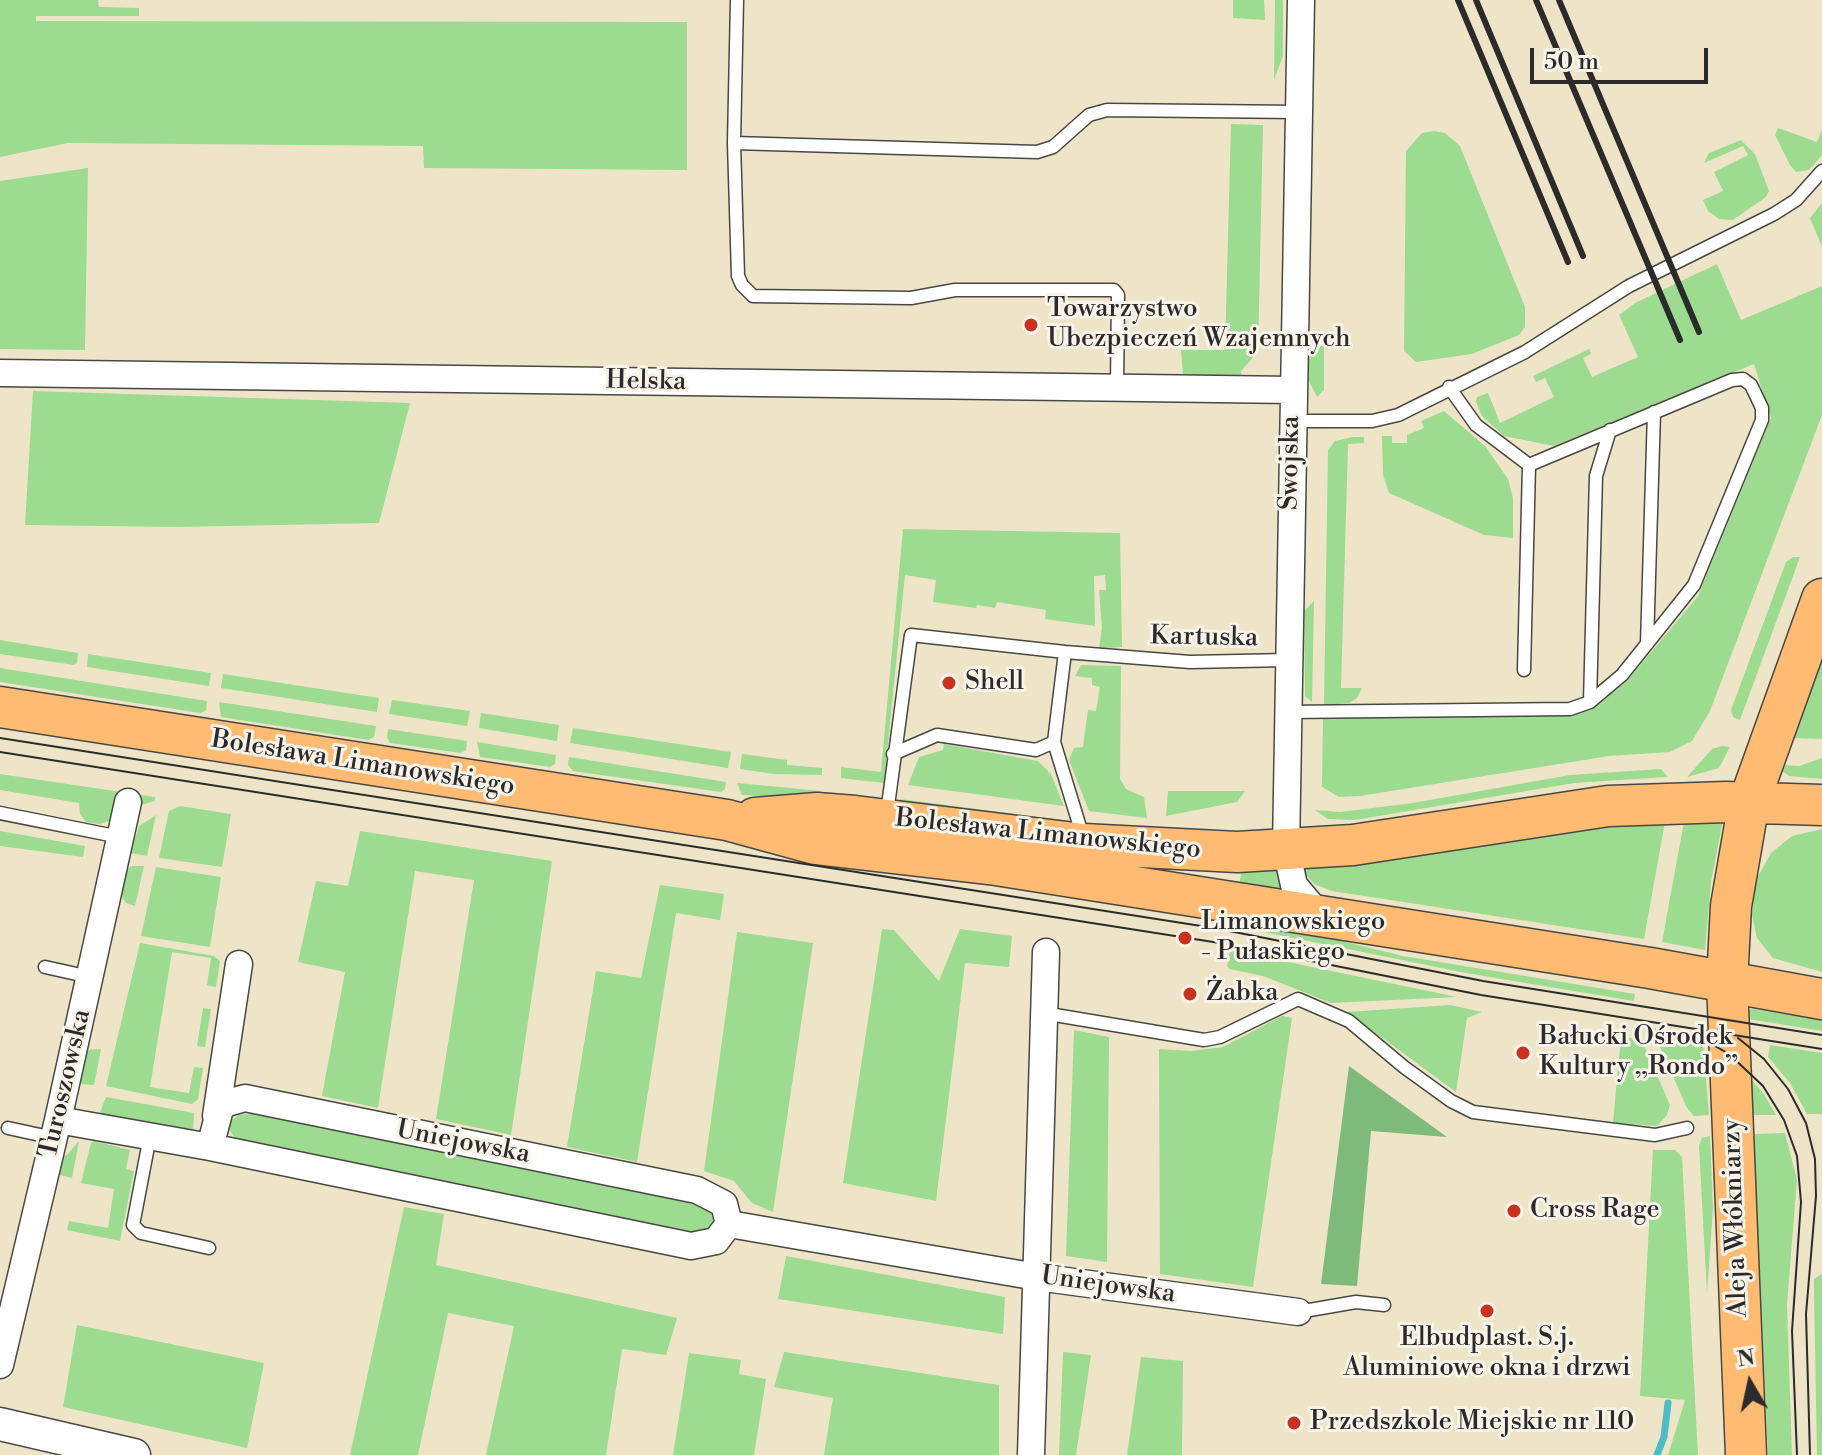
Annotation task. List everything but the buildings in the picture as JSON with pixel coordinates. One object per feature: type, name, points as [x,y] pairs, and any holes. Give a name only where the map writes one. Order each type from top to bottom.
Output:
[{"type":"main road","points":[[1749,802],[1822,599]]},
{"type":"main road","name":"Bolesława Limanowskiego","points":[[0,707],[727,820],[815,844],[996,865],[1822,999]]},
{"type":"main road","name":"Bolesława Limanowskiego","points":[[727,820],[817,813],[1083,844],[1197,852],[1353,845],[1608,806],[1749,802],[1822,805]]},
{"type":"main road","name":"Aleja Włókniarzy","points":[[1746,1455],[1727,982],[1736,867],[1749,802]]},
{"type":"street","name":"Swojska","points":[[1301,0],[1286,864],[1294,885],[1320,916]]},
{"type":"street","name":"Helska","points":[[0,373],[1293,390]]},
{"type":"street","name":"Turoszowska","points":[[0,1365],[128,802]]},
{"type":"street","points":[[1031,1455],[1046,952]]},
{"type":"street","points":[[210,1147],[239,964]]},
{"type":"street","name":"Uniejowska","points":[[216,1116],[227,1103],[245,1098],[697,1190],[724,1204],[729,1224]]},
{"type":"street","name":"Uniejowska","points":[[56,1129],[150,1136],[210,1147],[691,1246],[716,1241],[729,1224]]},
{"type":"street","name":"Uniejowska","points":[[729,1224],[1037,1277],[1298,1312]]},
{"type":"street","points":[[0,1424],[123,1454]]},
{"type":"lane","points":[[737,0],[734,143],[738,276],[753,296],[911,298],[955,290],[1114,290],[1118,295],[1117,388]]},
{"type":"lane","points":[[734,143],[1037,152],[1053,147],[1089,115],[1107,110],[1298,112]]},
{"type":"lane","points":[[1292,421],[1384,420],[1525,352],[1629,286],[1774,214],[1796,200],[1822,171]]},
{"type":"lane","points":[[1287,712],[1570,709],[1590,702],[1622,675],[1694,585],[1762,420],[1757,394],[1743,379],[1732,380],[1529,465]]},
{"type":"lane","points":[[1449,387],[1476,425],[1529,465]]},
{"type":"lane","points":[[1647,644],[1654,412]]},
{"type":"lane","points":[[1590,702],[1596,476],[1610,430]]},
{"type":"lane","points":[[1524,670],[1529,465]]},
{"type":"lane","name":"Kartuska","points":[[893,754],[911,635],[1119,658],[1190,662],[1288,660]]},
{"type":"lane","points":[[1065,652],[1054,742],[1078,814],[1083,844]]},
{"type":"lane","points":[[886,819],[893,754],[937,735],[1036,750],[1054,742]]},
{"type":"lane","points":[[0,813],[120,837]]},
{"type":"lane","points":[[45,967],[90,977]]},
{"type":"lane","points":[[1043,1013],[1204,1040],[1220,1037],[1298,999],[1349,1021],[1427,1084],[1473,1112],[1655,1135],[1687,1128]]},
{"type":"lane","points":[[8,1128],[56,1129]]},
{"type":"lane","points":[[150,1136],[133,1225],[141,1233],[209,1248]]},
{"type":"lane","points":[[1298,1312],[1356,1302],[1384,1305]]},
{"type":"green space","points":[[0,0],[98,0],[99,7],[139,8],[139,16],[36,16],[36,21],[687,22],[687,170],[424,168],[423,146],[68,143],[0,157]]},
{"type":"green space","points":[[1233,0],[1264,0],[1265,20],[1233,18]]},
{"type":"green space","points":[[1275,0],[1283,0],[1283,56],[1274,80]]},
{"type":"green space","points":[[1231,124],[1263,125],[1258,352],[1241,371],[1242,377],[1183,375],[1181,350],[1225,350]]},
{"type":"green space","points":[[1778,128],[1817,142],[1822,130],[1822,155],[1809,170],[1796,172],[1790,165],[1775,135]]},
{"type":"green space","points":[[1422,133],[1445,133],[1460,146],[1525,307],[1525,327],[1519,335],[1472,354],[1416,362],[1404,351],[1406,151]]},
{"type":"green space","points":[[1741,140],[1755,154],[1769,191],[1766,197],[1733,220],[1719,219],[1708,211],[1703,200],[1723,191],[1714,172],[1748,155],[1743,146],[1704,163],[1709,153]]},
{"type":"green space","points":[[88,168],[85,350],[0,349],[0,181]]},
{"type":"green space","points":[[1822,203],[1822,247],[1810,218]]},
{"type":"green space","points":[[1717,264],[1741,320],[1822,286],[1822,415],[1710,711],[1692,741],[1670,752],[1609,756],[1360,796],[1339,797],[1322,787],[1323,717],[1571,716],[1595,708],[1627,681],[1698,596],[1771,418],[1754,364],[1554,446],[1504,436],[1482,416],[1476,402],[1477,397],[1488,393],[1500,423],[1554,397],[1545,378],[1536,382],[1533,376],[1589,349],[1591,354],[1583,358],[1592,377],[1638,357],[1619,315],[1635,303]]},
{"type":"green space","points":[[1310,346],[1324,346],[1324,390],[1317,397],[1308,379]]},
{"type":"green space","points":[[33,391],[410,403],[379,523],[178,527],[25,525]]},
{"type":"green space","points":[[1444,411],[1485,446],[1508,479],[1513,498],[1513,538],[1484,535],[1389,493],[1383,475],[1382,436],[1392,436],[1392,443],[1407,443],[1407,435],[1424,428],[1421,421]]},
{"type":"green space","points":[[1364,437],[1364,443],[1348,444],[1341,688],[1362,688],[1357,698],[1349,703],[1324,705],[1328,450],[1335,441]]},
{"type":"green space","points":[[903,529],[1120,533],[1122,647],[1099,648],[1102,628],[1099,590],[1106,590],[1105,575],[1094,576],[1095,626],[1045,619],[1046,610],[997,602],[995,608],[977,605],[976,608],[933,602],[936,580],[905,575],[884,783],[841,778],[841,767],[881,772]]},
{"type":"green space","points":[[1800,557],[1740,720],[1733,717],[1731,710],[1786,562]]},
{"type":"green space","points":[[1314,601],[1312,702],[1305,696],[1304,611]]},
{"type":"green space","points":[[0,640],[78,653],[77,663],[0,654]]},
{"type":"green space","points":[[88,654],[211,673],[209,686],[87,667]]},
{"type":"green space","points":[[1822,658],[1822,739],[1793,738]]},
{"type":"green space","points":[[1081,665],[1121,666],[1120,779],[1126,789],[1144,797],[1147,818],[1089,811],[1069,760],[1074,748],[1083,747],[1088,710],[1096,711],[1100,687],[1092,685],[1092,678],[1075,676]]},
{"type":"green space","points":[[0,668],[207,701],[206,711],[200,713],[0,682]]},
{"type":"green space","points":[[223,674],[379,698],[377,712],[221,688]]},
{"type":"green space","points":[[392,700],[470,711],[467,726],[389,714]]},
{"type":"green space","points":[[219,702],[376,726],[374,737],[368,740],[221,717]]},
{"type":"green space","points":[[481,713],[559,725],[557,741],[479,728]]},
{"type":"green space","points":[[573,728],[731,752],[728,768],[570,743]]},
{"type":"green space","points":[[388,729],[467,741],[466,750],[461,753],[390,743]]},
{"type":"green space","points":[[477,742],[556,755],[555,764],[550,767],[480,757]]},
{"type":"green space","points":[[944,744],[1038,761],[1051,774],[1064,806],[908,785],[919,757],[943,750]]},
{"type":"green space","points":[[1730,747],[1719,768],[1687,777],[1712,749]]},
{"type":"green space","points":[[742,754],[787,760],[787,765],[822,768],[822,775],[774,774],[740,769]]},
{"type":"green space","points":[[569,757],[726,782],[725,789],[721,792],[573,771],[568,765]]},
{"type":"green space","points":[[1822,758],[1822,779],[1789,776],[1782,771],[1783,765],[1799,766]]},
{"type":"green space","points":[[1661,769],[1668,777],[1574,783],[1355,820],[1328,819],[1315,810],[1340,812],[1413,803],[1570,775]]},
{"type":"green space","points":[[0,774],[155,797],[155,801],[141,805],[141,800],[120,796],[112,820],[100,824],[86,822],[80,814],[79,803],[0,790]]},
{"type":"green space","points":[[737,783],[821,791],[821,796],[819,799],[742,795]]},
{"type":"green space","points":[[1168,791],[1245,791],[1237,802],[1166,816]]},
{"type":"green space","points":[[900,799],[1069,821],[1071,830],[900,807]]},
{"type":"green space","points":[[180,806],[231,814],[222,867],[159,858],[169,811]]},
{"type":"green space","points":[[156,815],[147,856],[130,853],[139,826]]},
{"type":"green space","points":[[1666,816],[1644,939],[1332,891],[1314,884],[1296,863]]},
{"type":"green space","points":[[1685,816],[1723,820],[1711,882],[1705,950],[1662,942]]},
{"type":"green space","points":[[1822,829],[1822,972],[1773,958],[1757,938],[1752,915],[1756,880],[1771,853],[1792,836]]},
{"type":"green space","points":[[0,831],[85,846],[83,857],[0,846]]},
{"type":"green space","points":[[360,831],[552,861],[511,1135],[436,1119],[474,880],[415,871],[378,1108],[322,1096],[345,972],[298,962],[316,881],[348,886]]},
{"type":"green space","points":[[1275,864],[1277,878],[1288,896],[1239,888],[1242,865]]},
{"type":"green space","points":[[132,866],[144,866],[135,906],[126,903],[121,896],[126,870]]},
{"type":"green space","points":[[156,867],[221,877],[210,947],[141,936]]},
{"type":"green space","points":[[660,885],[724,894],[720,920],[676,913],[637,1162],[567,1147],[596,971],[641,978]]},
{"type":"green space","points":[[1235,915],[1403,956],[1635,994],[1634,1001],[1466,973],[1234,926]]},
{"type":"green space","points":[[882,929],[894,930],[939,981],[960,929],[1012,936],[1009,967],[965,963],[936,1201],[843,1183]]},
{"type":"green space","points":[[737,932],[813,943],[773,1212],[752,1203],[734,1181],[704,1171]]},
{"type":"green space","points":[[140,943],[214,956],[220,961],[216,987],[207,985],[211,958],[172,952],[150,1087],[189,1093],[194,1067],[203,1068],[198,1099],[192,1104],[106,1086]]},
{"type":"green space","points":[[1230,950],[1457,997],[1331,1003],[1263,976],[1230,969],[1227,966]]},
{"type":"green space","points":[[1450,1005],[1482,1012],[1467,1018],[1456,1092],[1347,1012]]},
{"type":"green space","points":[[203,1008],[211,1009],[205,1047],[197,1046]]},
{"type":"green space","points":[[1752,1009],[1822,1020],[1822,1031],[1748,1019],[1747,1011]]},
{"type":"green space","points":[[1282,1016],[1292,1018],[1253,1287],[1160,1274],[1159,1049],[1191,1051],[1223,1047]]},
{"type":"green space","points":[[1651,1027],[1703,1044],[1709,1115],[1694,1116],[1687,1108]]},
{"type":"green space","points":[[1074,1030],[1109,1037],[1107,1262],[1066,1256]]},
{"type":"green space","points":[[1621,1036],[1642,1040],[1670,1105],[1667,1115],[1657,1126],[1613,1123]]},
{"type":"green space","points":[[1770,1045],[1822,1053],[1822,1114],[1807,1114],[1790,1083],[1768,1057]]},
{"type":"green space","points":[[101,1049],[94,1085],[78,1084],[85,1050]]},
{"type":"green space","points":[[1349,1066],[1447,1137],[1371,1131],[1357,1286],[1321,1284]]},
{"type":"green space","points":[[1750,1078],[1764,1094],[1776,1115],[1752,1115]]},
{"type":"green space","points":[[106,1097],[194,1113],[193,1133],[99,1115]]},
{"type":"green space","points":[[254,1113],[702,1204],[711,1212],[713,1221],[708,1232],[692,1235],[235,1138],[230,1131],[230,1121],[239,1115]]},
{"type":"green space","points":[[1785,1133],[1797,1180],[1787,1304],[1792,1455],[1768,1455],[1753,1134]]},
{"type":"green space","points":[[1710,1136],[1713,1208],[1707,1294],[1699,1146],[1702,1138]]},
{"type":"green space","points":[[79,1141],[72,1178],[56,1174],[60,1154],[67,1155]]},
{"type":"green space","points":[[94,1141],[130,1150],[126,1169],[134,1171],[120,1241],[67,1230],[69,1221],[108,1228],[114,1189],[81,1183]]},
{"type":"green space","points":[[1653,1150],[1675,1150],[1682,1157],[1698,1455],[1668,1455],[1685,1400],[1640,1396]]},
{"type":"green space","points":[[404,1207],[444,1214],[436,1265],[677,1318],[666,1355],[622,1349],[606,1455],[486,1455],[514,1326],[448,1313],[418,1455],[350,1455]]},
{"type":"green space","points":[[786,1256],[1005,1297],[1003,1334],[778,1299]]},
{"type":"green space","points":[[1822,1274],[1822,1455],[1817,1455],[1814,1279]]},
{"type":"green space","points":[[77,1325],[264,1363],[247,1448],[63,1407]]},
{"type":"green space","points":[[784,1352],[999,1385],[999,1455],[824,1455],[833,1398],[774,1387]]},
{"type":"green space","points":[[1063,1352],[1091,1355],[1076,1455],[1059,1455]]},
{"type":"green space","points":[[689,1353],[741,1360],[739,1374],[766,1379],[754,1455],[673,1455]]},
{"type":"green space","points":[[1141,1357],[1183,1361],[1182,1455],[1127,1455]]},
{"type":"waterway","points":[[1657,1455],[1664,1437],[1668,1403]]},
{"type":"tram line","points":[[0,738],[1214,928],[1483,981],[1822,1035]]},
{"type":"tram line","points":[[0,752],[1226,944],[1481,995],[1822,1049]]},
{"type":"tram line","points":[[1694,1034],[1729,1054],[1763,1086],[1784,1120],[1797,1156],[1801,1202],[1792,1331],[1797,1455]]},
{"type":"tram line","points":[[1738,1038],[1764,1059],[1788,1089],[1806,1123],[1815,1159],[1816,1196],[1806,1314],[1810,1455]]},
{"type":"railway","points":[[1458,0],[1568,262]]},
{"type":"railway","points":[[1476,0],[1583,256]]},
{"type":"railway","points":[[1536,0],[1680,340]]},
{"type":"railway","points":[[1559,0],[1699,332]]},
{"type":"place","name":"Towarzystwo Ubezpieczeń Wzajemnych","points":[[1031,325]]},
{"type":"place","name":"Shell","points":[[949,683]]},
{"type":"place","name":"Limanowskiego - Pułaskiego","points":[[1185,938]]},
{"type":"place","name":"Żabka","points":[[1190,994]]},
{"type":"place","name":"Bałucki Ośrodek Kultury „Rondo”","points":[[1523,1053]]},
{"type":"place","name":"Cross Rage","points":[[1514,1211]]},
{"type":"place","name":"Elbudplast. S.j. Aluminiowe okna i drzwi","points":[[1487,1311]]},
{"type":"place","name":"Przedszkole Miejskie nr 110","points":[[1294,1423]]}]
